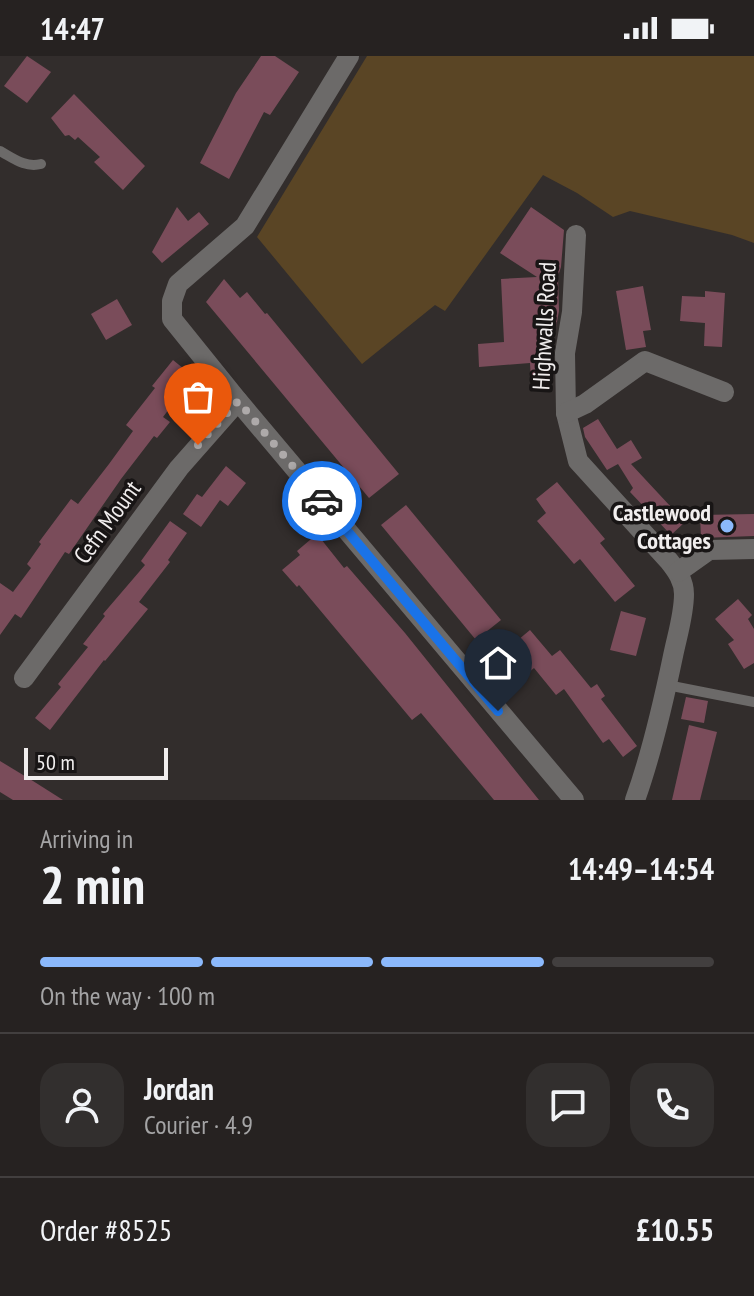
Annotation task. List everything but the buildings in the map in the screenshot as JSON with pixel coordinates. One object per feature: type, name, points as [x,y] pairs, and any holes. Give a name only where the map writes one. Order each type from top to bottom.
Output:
[{"type":"street","points":[[349,56],[245,226],[178,284],[172,301],[172,319],[574,800]]},
{"type":"street","name":"Highwalls Road","points":[[576,235],[572,312],[565,353],[566,413],[578,461],[678,572]]},
{"type":"street","points":[[566,413],[585,404],[645,361],[724,392]]},
{"type":"street","name":"Cefn Mount","points":[[24,678],[179,468],[238,401]]},
{"type":"street","points":[[635,800],[648,765],[667,685],[684,594],[678,572],[709,550],[754,549]]},
{"type":"lane","points":[[0,151],[33,166],[41,164]]},
{"type":"lane","points":[[667,685],[754,702]]},
{"type":"shaded area","points":[[367,56],[754,56],[754,243],[630,211],[613,217],[543,175],[445,311],[435,305],[362,364],[257,237]]},
{"type":"way so far","points":[[198,445],[238,401],[322,501]]},
{"type":"place","name":"Castlewood Cottages","points":[[727,526]]},
{"type":"route","points":[[322,501],[498,711]]}]
